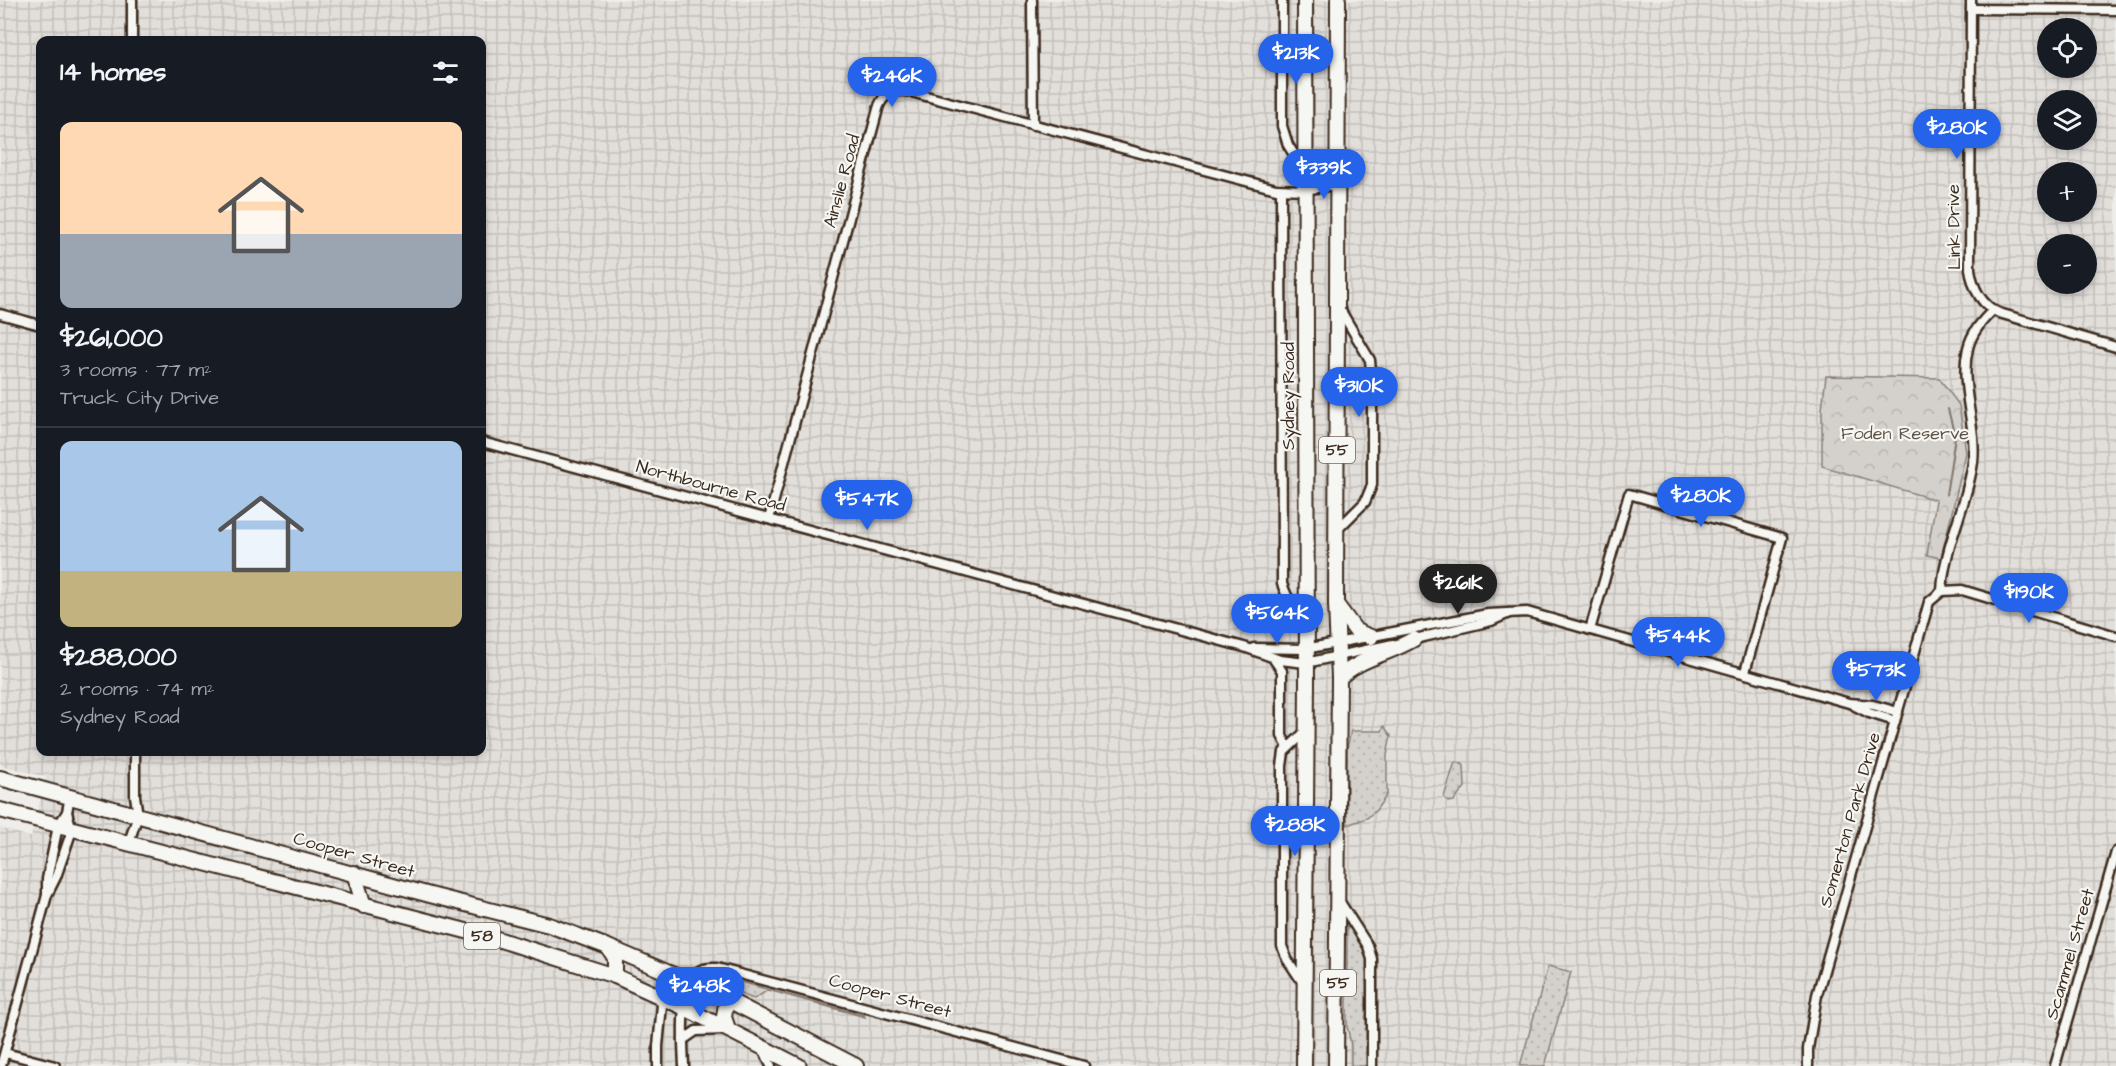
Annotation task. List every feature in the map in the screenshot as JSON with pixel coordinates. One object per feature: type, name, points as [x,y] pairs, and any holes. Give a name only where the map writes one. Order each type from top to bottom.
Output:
[{"type":"main road","name":"Sydney Road","points":[[1304,1066],[1305,0]]},
{"type":"main road","name":"55","points":[[1336,1066],[1339,678],[1336,604],[1338,0]]},
{"type":"main road","points":[[1336,604],[1356,631],[1371,637]]},
{"type":"main road","points":[[1339,678],[1359,663],[1414,639]]},
{"type":"main road","name":"Cooper Street","points":[[0,778],[549,925],[692,982],[856,1066]]},
{"type":"main road","name":"58","points":[[0,810],[497,939],[615,976],[683,1006],[799,1066]]},
{"type":"main road","points":[[354,873],[364,906]]},
{"type":"main road","points":[[608,947],[615,958],[615,976]]},
{"type":"main road","points":[[728,1029],[724,1010],[726,1004],[732,1001]]},
{"type":"street","points":[[132,0],[132,36]]},
{"type":"street","points":[[1032,0],[1033,125]]},
{"type":"street","points":[[1282,0],[1282,126],[1288,145],[1305,172]]},
{"type":"street","points":[[1971,4],[2116,10]]},
{"type":"street","name":"Link Drive","points":[[1971,4],[1970,269],[1974,289],[1990,308]]},
{"type":"street","name":"Ainslie Road","points":[[769,519],[882,98],[895,91],[907,91],[1281,190],[1305,190],[1338,184]]},
{"type":"street","name":"Sydney Road","points":[[1281,190],[1282,584],[1287,596],[1305,621]]},
{"type":"street","points":[[1337,530],[1365,502],[1372,485],[1372,369],[1367,354],[1338,305]]},
{"type":"street","points":[[2116,347],[1990,308],[1976,330],[1967,354],[1965,379],[1974,443],[1972,464],[1943,571],[1942,591],[1962,590],[2116,636]]},
{"type":"street","points":[[0,314],[36,324]]},
{"type":"street","name":"Northbourne Road","points":[[486,443],[1244,647],[1273,658],[1292,662],[1305,656]]},
{"type":"street","points":[[1590,630],[1629,494],[1782,538],[1745,672]]},
{"type":"street","name":"Somerton Park Drive","points":[[1808,1066],[1808,1049],[1817,995],[1927,609],[1932,598],[1942,591]]},
{"type":"street","points":[[1305,656],[1337,649],[1371,637],[1488,614],[1527,612],[1745,672],[1849,703],[1869,713],[1895,721]]},
{"type":"street","points":[[1305,656],[1337,649],[1414,639],[1491,621],[1509,613]]},
{"type":"street","name":"Northbourne Road","points":[[1244,647],[1305,656]]},
{"type":"street","points":[[1273,658],[1282,671],[1282,736],[1288,747]]},
{"type":"street","points":[[1849,703],[1873,705],[1898,712]]},
{"type":"street","points":[[1304,984],[1281,946],[1282,758],[1288,747],[1306,731]]},
{"type":"street","points":[[128,845],[138,815],[135,796],[135,756]]},
{"type":"street","points":[[47,895],[46,879],[58,826],[67,812],[70,796]]},
{"type":"street","points":[[2,1066],[47,895],[56,877],[72,830],[67,812]]},
{"type":"street","name":"Scammel Street","points":[[2055,1066],[2116,852]]},
{"type":"street","points":[[1338,899],[1368,946],[1372,959],[1372,1066]]},
{"type":"street","name":"Cooper Street","points":[[692,982],[700,970],[717,968],[1084,1066]]},
{"type":"street","points":[[684,1066],[683,1006],[692,982]]},
{"type":"street","points":[[658,996],[662,1005],[658,1066]]},
{"type":"street","points":[[683,1040],[696,1031],[728,1029]]},
{"type":"street","points":[[763,1048],[771,1066]]},
{"type":"street","points":[[5,1053],[55,1066]]},
{"type":"shaded area","points":[[0,0],[2116,0],[2116,1066],[0,1066],[0,828],[31,837],[46,777],[0,765]]},
{"type":"green space","name":"Foden Reserve","points":[[1826,376],[1939,378],[1959,405],[1966,453],[1941,558],[1927,555],[1936,500],[1822,466],[1822,409]]},
{"type":"green space","points":[[1384,726],[1391,736],[1387,755],[1387,793],[1376,810],[1367,818],[1347,825],[1347,748],[1351,731],[1382,731]]},
{"type":"green space","points":[[1455,762],[1464,766],[1465,787],[1454,801],[1448,802],[1444,797]]},
{"type":"green space","points":[[1347,920],[1367,953],[1367,1066],[1351,1066],[1351,1044],[1347,1026]]},
{"type":"green space","points":[[1548,966],[1571,972],[1545,1066],[1520,1066]]},
{"type":"green space","points":[[714,975],[864,1015],[865,1017],[768,990],[754,999],[709,983],[709,979]]},
{"type":"waterway","points":[[1946,495],[1955,437],[1948,409]]}]
